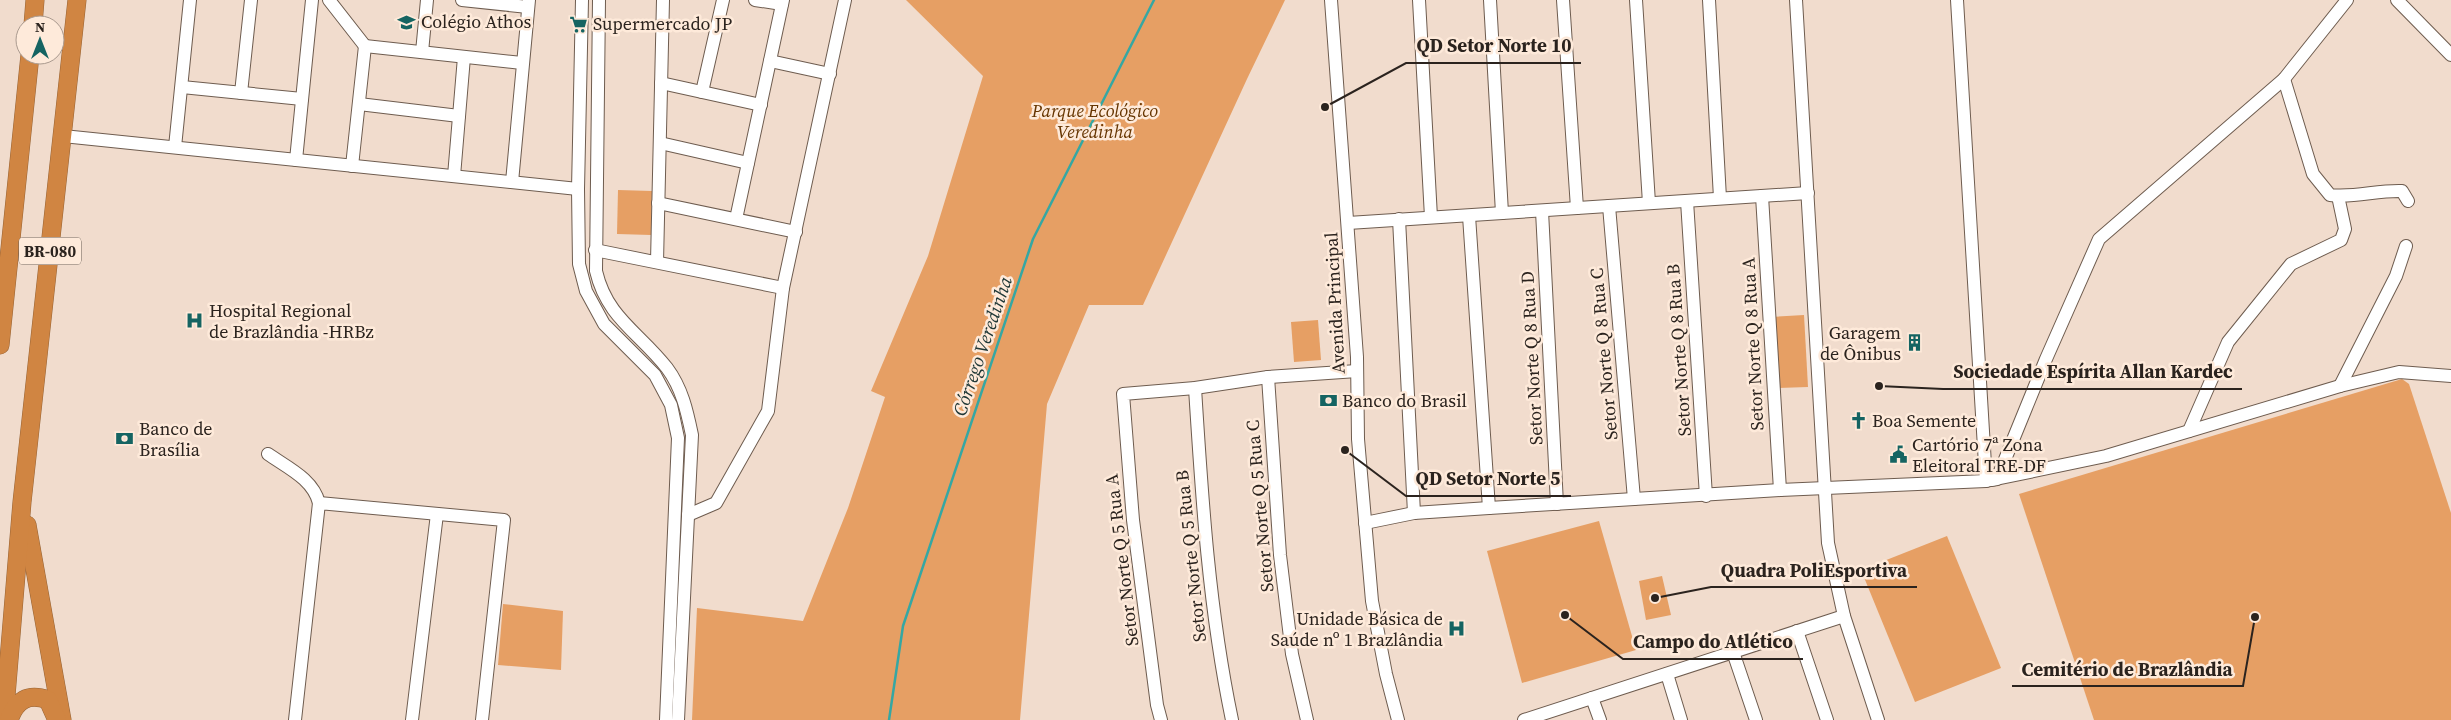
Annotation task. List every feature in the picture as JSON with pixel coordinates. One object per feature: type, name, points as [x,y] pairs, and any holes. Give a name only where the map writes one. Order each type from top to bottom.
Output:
[{"type":"highway","points":[[34,15],[35,0]]},
{"type":"highway","name":"BR-080","points":[[4,720],[22,502],[63,136],[76,0]]},
{"type":"highway","name":"BR-080","points":[[0,345],[29,65]]},
{"type":"highway","points":[[22,502],[62,720]]},
{"type":"highway","points":[[9,720],[11,713],[23,700],[36,696],[48,700],[57,720]]},
{"type":"street","points":[[175,147],[190,0]]},
{"type":"street","points":[[241,93],[251,0]]},
{"type":"street","points":[[296,160],[312,0]]},
{"type":"street","points":[[329,0],[365,46],[352,166]]},
{"type":"street","points":[[422,52],[427,0]]},
{"type":"street","points":[[462,0],[528,4],[512,182]]},
{"type":"street","points":[[582,0],[578,189],[579,264],[586,291],[604,324],[655,375],[671,405],[678,438],[666,720]]},
{"type":"street","points":[[599,0],[596,271],[601,290],[612,311],[667,368],[684,399],[692,435],[678,720]]},
{"type":"street","points":[[657,262],[663,0]]},
{"type":"street","points":[[702,92],[723,0]]},
{"type":"street","points":[[736,219],[783,2],[755,0]]},
{"type":"street","points":[[688,515],[716,503],[768,411],[784,288],[845,0]]},
{"type":"street","name":"Avenida Principal","points":[[1331,0],[1348,223],[1357,371],[1358,440],[1372,601],[1386,674],[1398,720]]},
{"type":"street","points":[[1419,0],[1431,217]]},
{"type":"street","points":[[1490,0],[1502,213]]},
{"type":"street","points":[[1563,0],[1577,208]]},
{"type":"street","points":[[1636,0],[1650,203]]},
{"type":"street","points":[[1708,0],[1720,198]]},
{"type":"street","points":[[1796,0],[1828,543],[1844,616],[1878,720]]},
{"type":"street","points":[[1958,0],[1986,481]]},
{"type":"street","points":[[1365,523],[1414,513],[1780,490],[1997,479],[2046,359],[2099,239],[2284,79],[2347,0]]},
{"type":"street","points":[[2397,0],[2451,55]]},
{"type":"street","points":[[365,46],[522,63]]},
{"type":"street","points":[[454,176],[464,57]]},
{"type":"street","points":[[770,61],[830,74]]},
{"type":"street","points":[[580,78],[586,83],[598,78]]},
{"type":"street","points":[[2284,79],[2312,174],[2330,195],[2347,198],[2391,190],[2402,191],[2408,200]]},
{"type":"street","points":[[661,83],[760,105]]},
{"type":"street","points":[[182,87],[302,99]]},
{"type":"street","points":[[580,102],[584,98],[592,98],[598,104]]},
{"type":"street","points":[[359,104],[459,116]]},
{"type":"street","points":[[63,136],[578,189]]},
{"type":"street","points":[[660,143],[748,163]]},
{"type":"street","points":[[1348,223],[1808,193]]},
{"type":"street","name":"Setor Norte Q 8 Rua A","points":[[1762,196],[1780,490]]},
{"type":"street","points":[[2189,431],[2228,342],[2291,264],[2341,240],[2344,229],[2338,196]]},
{"type":"street","name":"Setor Norte Q 8 Rua B","points":[[1687,201],[1706,496]]},
{"type":"street","points":[[658,203],[796,232]]},
{"type":"street","name":"Setor Norte Q 8 Rua C","points":[[1609,206],[1634,499]]},
{"type":"street","name":"Setor Norte Q 8 Rua D","points":[[1542,211],[1557,504]]},
{"type":"street","points":[[1469,216],[1489,508]]},
{"type":"street","points":[[1399,219],[1414,513]]},
{"type":"street","points":[[579,230],[587,237],[592,236],[595,231]]},
{"type":"street","points":[[579,248],[588,243],[595,249],[784,288]]},
{"type":"street","points":[[2340,386],[2396,276],[2406,246]]},
{"type":"street","points":[[595,308],[607,302]]},
{"type":"street","points":[[1195,388],[1268,377],[1357,371]]},
{"type":"street","points":[[1986,481],[2106,456],[2340,386],[2400,372],[2451,376]]},
{"type":"street","name":"Setor Norte Q 5 Rua C","points":[[1268,377],[1280,555],[1292,654],[1307,720]]},
{"type":"street","name":"Setor Norte Q 5 Rua A","points":[[1161,720],[1133,520],[1123,394],[1195,388]]},
{"type":"street","name":"Setor Norte Q 5 Rua B","points":[[1195,388],[1204,535],[1219,656],[1232,720]]},
{"type":"street","points":[[268,454],[306,480],[316,491],[319,502],[295,720]]},
{"type":"street","points":[[319,502],[504,520],[482,720]]},
{"type":"street","points":[[412,720],[436,514]]},
{"type":"street","points":[[1526,720],[1844,616]]},
{"type":"street","points":[[1797,631],[1827,720]]},
{"type":"street","points":[[1733,652],[1756,720]]},
{"type":"street","points":[[1667,674],[1681,720]]},
{"type":"street","points":[[1592,698],[1600,720]]},
{"type":"green space","name":"Parque Ecológico Veredinha","points":[[906,0],[1285,0],[1143,305],[1089,305],[1047,404],[1020,720],[692,720],[697,608],[803,621],[848,508],[885,397],[871,391],[928,256],[983,76]]},
{"type":"green space","points":[[618,190],[652,191],[651,235],[617,234]]},
{"type":"green space","points":[[1804,315],[1808,387],[1775,388],[1771,317]]},
{"type":"green space","points":[[1318,320],[1321,360],[1294,362],[1291,322]]},
{"type":"green space","points":[[2402,379],[2409,384],[2451,513],[2451,720],[2094,720],[2019,494]]},
{"type":"green space","points":[[1599,521],[1636,650],[1522,683],[1487,551]]},
{"type":"green space","points":[[1947,536],[2001,668],[1915,702],[1861,570]]},
{"type":"green space","points":[[1662,576],[1671,615],[1646,620],[1639,581]]},
{"type":"green space","points":[[503,604],[563,611],[561,670],[498,665]]},
{"type":"waterway","name":"Córrego Veredinha","points":[[889,720],[903,626],[1033,239],[1154,0]]},
{"type":"place","name":"Colégio Athos","points":[[407,22]]},
{"type":"place","name":"Supermercado JP","points":[[579,24]]},
{"type":"place","name":"QD Setor Norte 10","points":[[1325,107]]},
{"type":"place","name":"Hospital Regional de Brazlândia -HRBz","points":[[195,321]]},
{"type":"place","name":"Garagem de Ônibus","points":[[1915,343]]},
{"type":"place","name":"Sociedade Espírita Allan Kardec","points":[[1879,386]]},
{"type":"place","name":"Banco do Brasil","points":[[1328,401]]},
{"type":"place","name":"Boa Semente","points":[[1858,421]]},
{"type":"place","name":"Banco de Brasília","points":[[125,439]]},
{"type":"place","name":"QD Setor Norte 5","points":[[1345,450]]},
{"type":"place","name":"Cartório 7ª Zona Eleitoral TRE-DF","points":[[1898,455]]},
{"type":"place","name":"Quadra PoliEsportiva","points":[[1655,598]]},
{"type":"place","name":"Campo do Atlético","points":[[1565,615]]},
{"type":"place","name":"Cemitério de Brazlândia","points":[[2255,617]]},
{"type":"place","name":"Unidade Básica de Saúde nº 1 Brazlândia","points":[[1457,629]]}]
